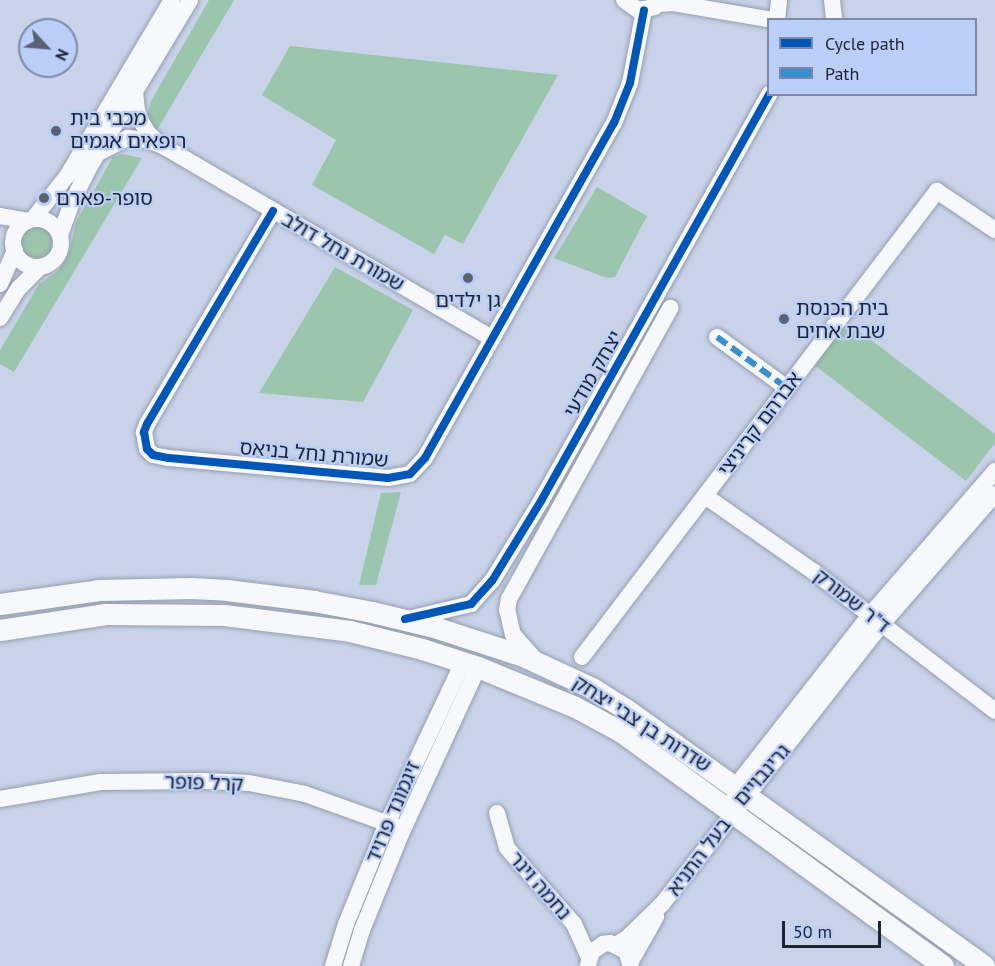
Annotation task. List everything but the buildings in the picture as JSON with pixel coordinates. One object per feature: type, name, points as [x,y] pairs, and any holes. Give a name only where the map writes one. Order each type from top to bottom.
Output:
[{"type":"main road","name":"שדרות בן צבי יצחק","points":[[0,604],[99,590],[191,588],[314,601],[405,619],[467,637],[542,664],[591,688],[627,710],[739,798],[943,966]]},
{"type":"main road","name":"שדרות בן צבי יצחק","points":[[0,630],[105,614],[224,615],[350,631],[422,649],[470,665],[575,707],[739,798],[984,966]]},
{"type":"street","points":[[0,284],[14,248],[18,229],[31,220],[67,176],[172,0]]},
{"type":"street","points":[[0,318],[19,288],[40,267],[53,261],[58,255],[60,235],[71,204],[98,153],[190,0]]},
{"type":"street","points":[[623,0],[634,8],[673,3],[767,19]]},
{"type":"street","points":[[775,18],[779,0]]},
{"type":"street","points":[[832,0],[834,18]]},
{"type":"street","name":"שמורת נחל בניאס","points":[[273,211],[147,424],[145,442],[153,455],[178,459],[401,477],[421,466],[614,123],[630,83],[655,5]]},
{"type":"street","name":"שמורת נחל דולב","points":[[135,91],[137,111],[141,122],[148,133],[163,146]]},
{"type":"street","name":"יצחק מודעי","points":[[405,619],[458,609],[471,604],[483,593],[517,542],[768,96]]},
{"type":"street","name":"שמורת נחל דולב","points":[[98,153],[128,138],[148,140],[163,146],[492,338]]},
{"type":"street","name":"אברהם קריניצי","points":[[582,657],[937,190],[995,230]]},
{"type":"street","points":[[0,216],[48,221],[60,235]]},
{"type":"street","points":[[0,229],[22,261],[40,267]]},
{"type":"street","name":"יצחק מודעי","points":[[542,664],[521,646],[513,635],[507,610],[509,599],[586,464],[670,308]]},
{"type":"street","points":[[717,337],[787,388]]},
{"type":"street","points":[[576,436],[586,464]]},
{"type":"street","name":"גרינבויים","points":[[739,798],[876,620],[995,471]]},
{"type":"street","name":"גרינבויים","points":[[876,620],[995,494]]},
{"type":"street","name":"ד\"ר שמורק","points":[[705,496],[768,538],[995,711]]},
{"type":"street","name":"זיגמונד פרויד","points":[[333,966],[346,924],[395,826],[470,665]]},
{"type":"street","name":"קרל פופר","points":[[0,800],[101,782],[249,783],[305,794],[395,826]]},
{"type":"street","name":"בעל התניא","points":[[631,964],[663,903],[739,798]]},
{"type":"street","name":"נחמה וינר","points":[[497,813],[507,848],[574,924],[626,951],[631,964]]},
{"type":"street","name":"זיגמונד פרויד","points":[[351,966],[395,826]]},
{"type":"street","name":"בעל התניא","points":[[588,962],[597,947],[627,938],[663,903]]},
{"type":"street","name":"נחמה וינר","points":[[574,924],[588,962]]},
{"type":"green space","points":[[209,0],[234,0],[157,130],[147,117],[151,101]]},
{"type":"green space","points":[[290,46],[558,75],[463,244],[445,235],[434,254],[312,185],[336,140],[262,95]]},
{"type":"green space","points":[[122,154],[142,158],[14,372],[0,364],[0,350],[39,284],[58,271],[70,249],[76,222],[113,157]]},
{"type":"green space","points":[[597,187],[647,216],[615,277],[607,278],[554,258]]},
{"type":"green space","points":[[36,224],[49,230],[55,243],[49,256],[36,262],[23,256],[17,243],[23,230]]},
{"type":"green space","points":[[335,267],[413,310],[363,402],[259,393]]},
{"type":"green space","points":[[846,321],[995,434],[995,443],[966,481],[813,364]]},
{"type":"green space","points":[[401,492],[376,585],[359,585],[381,493]]},
{"type":"marked path","points":[[717,337],[787,388]]},
{"type":"cycle path","points":[[273,211],[147,424],[144,432],[147,449],[153,455],[169,458],[388,478],[410,474],[425,458],[614,123],[630,83],[644,10]]},
{"type":"cycle path","points":[[405,619],[471,604],[492,581],[541,501],[768,96]]},
{"type":"place","name":"מכבי בית רופאים אגמים","points":[[56,131]]},
{"type":"place","name":"סופר-פארם","points":[[44,198]]},
{"type":"place","name":"גן ילדים","points":[[468,278]]},
{"type":"place","name":"בית הכנסת שבת אחים","points":[[784,319]]}]
